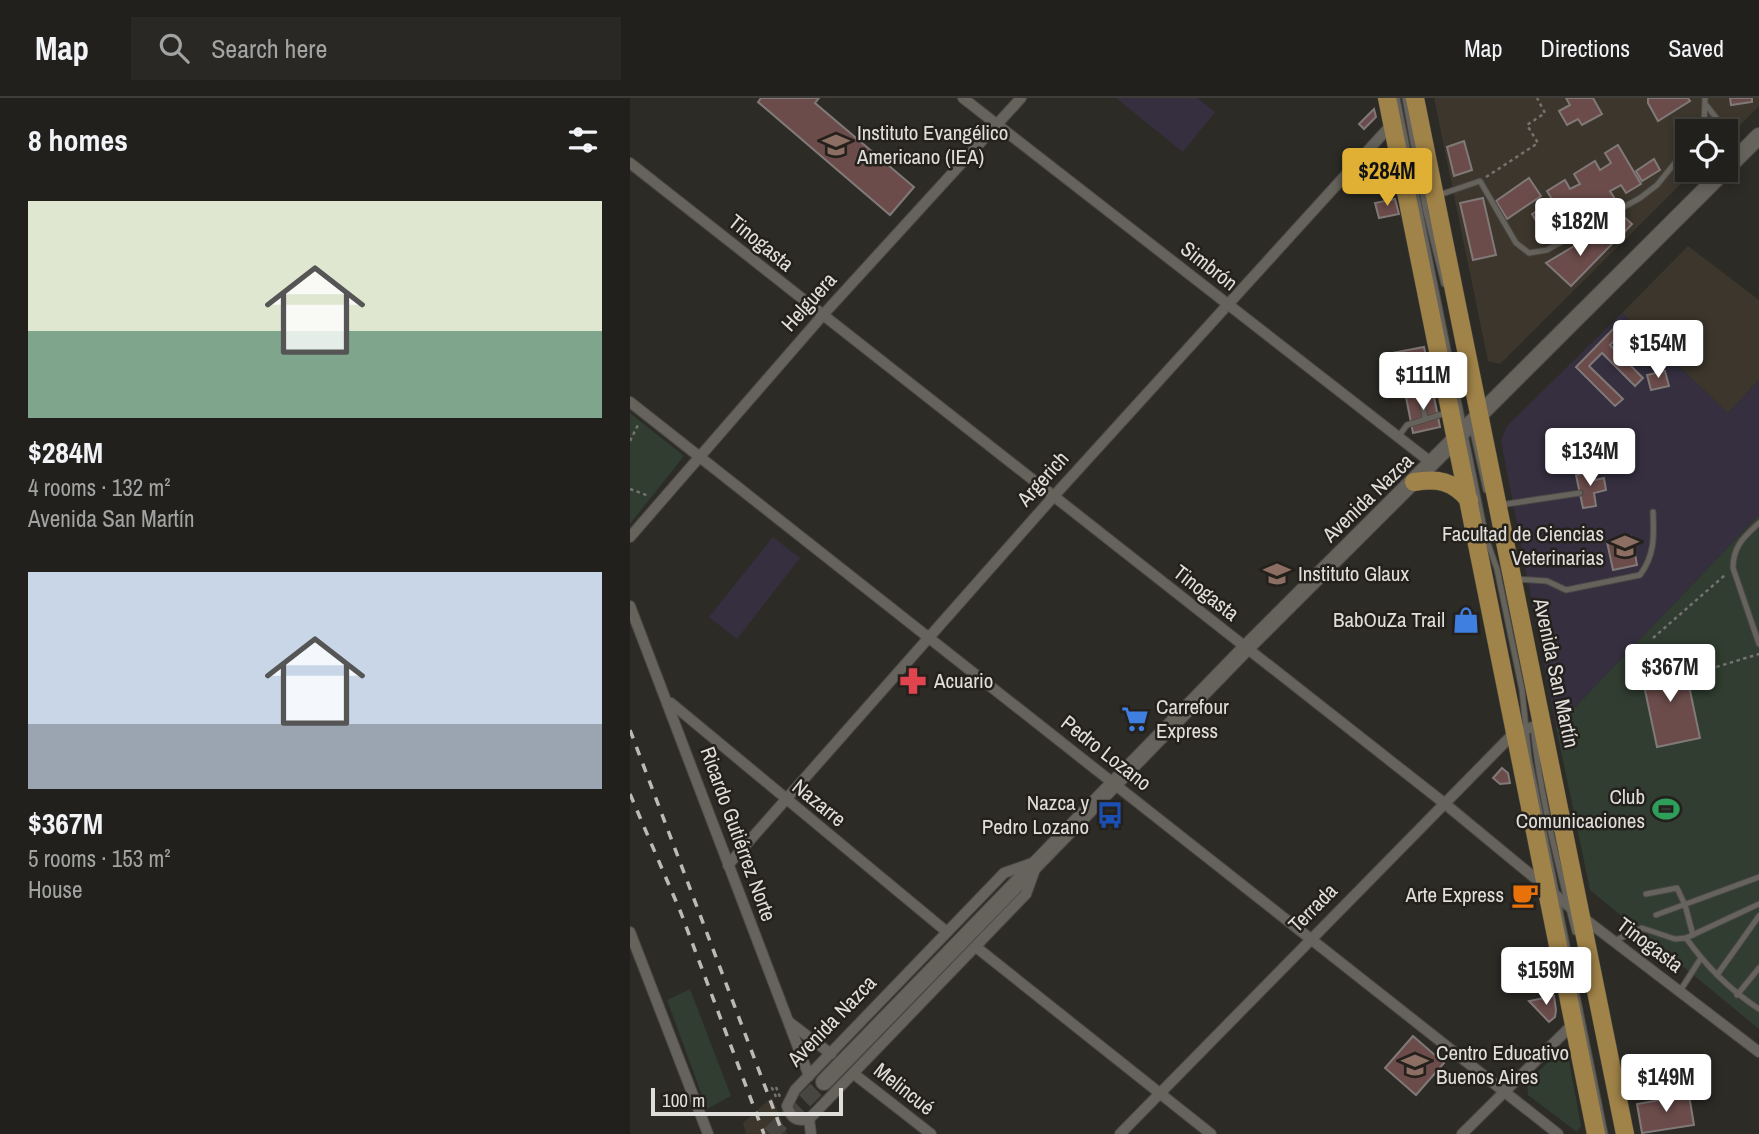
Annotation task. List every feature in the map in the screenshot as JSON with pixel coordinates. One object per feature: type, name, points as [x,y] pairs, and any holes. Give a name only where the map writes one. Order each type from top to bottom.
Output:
[{"type":"main road","name":"Avenida San Martín","points":[[1387,98],[1443,370],[1499,505],[1514,579],[1529,728],[1552,891],[1596,1134]]},
{"type":"main road","name":"Avenida San Martín","points":[[1415,98],[1436,196],[1466,423],[1469,499],[1582,917],[1625,1134]]},
{"type":"main road","name":"Avenida Nazca","points":[[816,1079],[1038,861],[1246,648],[1433,464],[1466,423],[1759,136]]},
{"type":"main road","points":[[1414,482],[1444,481],[1455,485],[1469,499]]},
{"type":"street","name":"Simbrón","points":[[963,98],[1433,464]]},
{"type":"street","name":"Helguera","points":[[630,537],[822,316],[1021,98]]},
{"type":"street","name":"Argerich","points":[[728,865],[1053,497],[1392,124]]},
{"type":"street","name":"Tinogasta","points":[[630,163],[1444,803],[1582,917],[1759,1052]]},
{"type":"street","name":"Pedro Lozano","points":[[630,402],[1558,1134]]},
{"type":"street","name":"Ricardo Gutiérrez Norte","points":[[630,606],[669,701],[787,1020],[816,1079]]},
{"type":"street","name":"Nazarre","points":[[669,701],[947,932]]},
{"type":"street","name":"Terrada","points":[[1120,1134],[1444,803],[1529,728]]},
{"type":"street","name":"Avenida Nazca","points":[[1038,861],[1026,894],[854,1074],[809,1119],[796,1120],[790,1116],[787,1106],[790,1097],[816,1079],[831,1054],[1004,873],[1038,861]]},
{"type":"street","points":[[630,932],[708,1134]]},
{"type":"street","points":[[976,947],[1211,1134]]},
{"type":"street","points":[[630,968],[639,958]]},
{"type":"street","points":[[787,1020],[831,1054]]},
{"type":"street","points":[[1462,1134],[1574,1023]]},
{"type":"street","name":"Melincué","points":[[854,1074],[931,1134]]},
{"type":"street","points":[[809,1119],[811,1134]]},
{"type":"lane","points":[[1397,98],[1616,1134]]},
{"type":"lane","points":[[1405,98],[1426,212],[1467,399]]},
{"type":"lane","points":[[1705,98],[1707,107],[1743,153]]},
{"type":"lane","points":[[1704,119],[1707,107]]},
{"type":"lane","points":[[1436,196],[1480,181],[1516,243],[1530,253],[1547,250],[1640,198],[1657,185],[1675,163]]},
{"type":"lane","points":[[1425,417],[1416,376],[1443,370]]},
{"type":"lane","points":[[1398,437],[1407,425],[1425,417],[1466,423]]},
{"type":"lane","points":[[1466,423],[1529,688],[1529,728]]},
{"type":"lane","points":[[1499,505],[1580,493]]},
{"type":"lane","points":[[1514,579],[1547,581],[1566,590],[1640,575],[1650,562],[1655,538],[1653,512]]},
{"type":"lane","points":[[1759,523],[1739,542],[1733,555],[1733,568],[1759,644]]},
{"type":"lane","points":[[1656,915],[1759,877]]},
{"type":"lane","points":[[1646,894],[1674,887],[1685,905],[1693,935]]},
{"type":"lane","points":[[1552,891],[1605,1134]]},
{"type":"lane","points":[[1614,941],[1642,928],[1675,939],[1686,938],[1759,904]]},
{"type":"lane","points":[[1717,975],[1759,916]]},
{"type":"lane","points":[[1686,938],[1701,958],[1737,995],[1759,1009]]},
{"type":"lane","points":[[1679,991],[1701,958]]},
{"type":"lane","points":[[1737,995],[1759,968]]},
{"type":"path","points":[[1480,181],[1538,143],[1527,125],[1545,113],[1536,98]]},
{"type":"path","points":[[630,442],[644,413]]},
{"type":"path","points":[[630,489],[663,500]]},
{"type":"path","points":[[1653,639],[1733,568]]},
{"type":"path","points":[[1703,671],[1759,654]]},
{"type":"shaded area","points":[[1116,98],[1197,98],[1215,112],[1183,152]]},
{"type":"shaded area","points":[[1434,98],[1759,98],[1759,106],[1738,127],[1738,119],[1675,119],[1675,182],[1683,182],[1500,364],[1488,361]]},
{"type":"shaded area","points":[[1688,246],[1759,300],[1759,380],[1728,413],[1622,313]]},
{"type":"shaded area","name":"Facultad de Ciencias Veterinarias","points":[[1622,313],[1728,413],[1759,380],[1759,515],[1556,727],[1501,441],[1507,426]]},
{"type":"shaded area","points":[[773,537],[800,558],[737,639],[709,617]]},
{"type":"shaded area","points":[[772,1097],[787,1134],[746,1134],[743,1123]]},
{"type":"green space","points":[[630,413],[684,456],[630,524]]},
{"type":"green space","name":"Club Comunicaciones","points":[[1759,515],[1759,1029],[1590,890],[1556,727]]},
{"type":"green space","points":[[690,989],[731,1096],[707,1109],[667,1000]]},
{"type":"green space","points":[[1558,1052],[1568,1055],[1581,1126],[1577,1132],[1528,1095],[1527,1083]]},
{"type":"building","name":"Instituto Evangélico Americano (IEA)","points":[[761,98],[819,98],[815,103],[914,187],[890,215],[758,102]]},
{"type":"building","points":[[1566,98],[1593,98],[1602,114],[1582,125],[1578,119],[1567,125],[1559,111],[1570,105]]},
{"type":"building","points":[[1648,98],[1688,98],[1690,101],[1658,121]]},
{"type":"building","points":[[1730,98],[1752,98],[1752,102],[1731,105]]},
{"type":"building","points":[[1374,109],[1376,117],[1364,129],[1359,124]]},
{"type":"building","points":[[1464,141],[1472,170],[1454,176],[1447,147]]},
{"type":"building","points":[[1618,145],[1641,184],[1626,193],[1621,185],[1610,191],[1615,199],[1597,210],[1592,202],[1581,209],[1586,217],[1568,227],[1564,220],[1543,232],[1532,214],[1553,201],[1547,191],[1565,180],[1570,189],[1580,184],[1574,174],[1595,161],[1600,170],[1611,163],[1605,153]]},
{"type":"building","points":[[1654,159],[1660,170],[1642,181],[1636,171]]},
{"type":"building","points":[[1529,178],[1541,196],[1507,219],[1496,201]]},
{"type":"building","points":[[1483,198],[1496,255],[1473,260],[1460,203]]},
{"type":"building","points":[[1395,199],[1399,214],[1379,218],[1375,203]]},
{"type":"building","points":[[1621,214],[1632,224],[1619,238],[1608,228]]},
{"type":"building","points":[[1599,231],[1612,244],[1571,286],[1546,263]]},
{"type":"building","points":[[1621,321],[1662,361],[1655,368],[1620,335],[1610,345],[1643,378],[1635,386],[1602,353],[1589,366],[1623,399],[1615,406],[1576,367]]},
{"type":"building","points":[[1424,347],[1428,365],[1396,372],[1392,353]]},
{"type":"building","points":[[1665,371],[1669,386],[1651,390],[1647,375]]},
{"type":"building","points":[[1433,392],[1440,427],[1413,433],[1406,397]]},
{"type":"building","points":[[1593,472],[1595,480],[1604,478],[1606,490],[1594,493],[1596,506],[1583,508],[1576,475]]},
{"type":"building","points":[[1631,536],[1634,548],[1624,550],[1625,556],[1635,554],[1637,565],[1613,570],[1607,542]]},
{"type":"building","points":[[1684,662],[1700,738],[1657,747],[1641,671]]},
{"type":"building","points":[[1502,768],[1508,773],[1510,783],[1500,784],[1493,778]]},
{"type":"building","points":[[1554,996],[1555,1017],[1549,1022],[1529,1001]]},
{"type":"building","name":"Centro Educativo Buenos Aires","points":[[1413,1036],[1444,1063],[1416,1095],[1385,1068]]},
{"type":"building","points":[[1689,1095],[1694,1125],[1642,1133],[1637,1104]]},
{"type":"tunnel","points":[[770,1134],[824,1082]]},
{"type":"railway","points":[[630,730],[783,1134]]},
{"type":"railway","points":[[630,794],[681,913],[764,1134]]},
{"type":"place","name":"Instituto Evangélico Americano (IEA)","points":[[836,145]]},
{"type":"place","name":"Facultad de Ciencias Veterinarias","points":[[1625,546]]},
{"type":"place","name":"Instituto Glaux","points":[[1277,574]]},
{"type":"place","name":"BabOuZa Trail","points":[[1466,620]]},
{"type":"place","name":"Acuario","points":[[913,681]]},
{"type":"place","name":"Carrefour Express","points":[[1135,719]]},
{"type":"place","name":"Club Comunicaciones","points":[[1666,809]]},
{"type":"place","name":"Nazca y Pedro Lozano","points":[[1110,815]]},
{"type":"place","name":"Arte Express","points":[[1525,895]]},
{"type":"place","name":"Centro Educativo Buenos Aires","points":[[1415,1065]]}]
